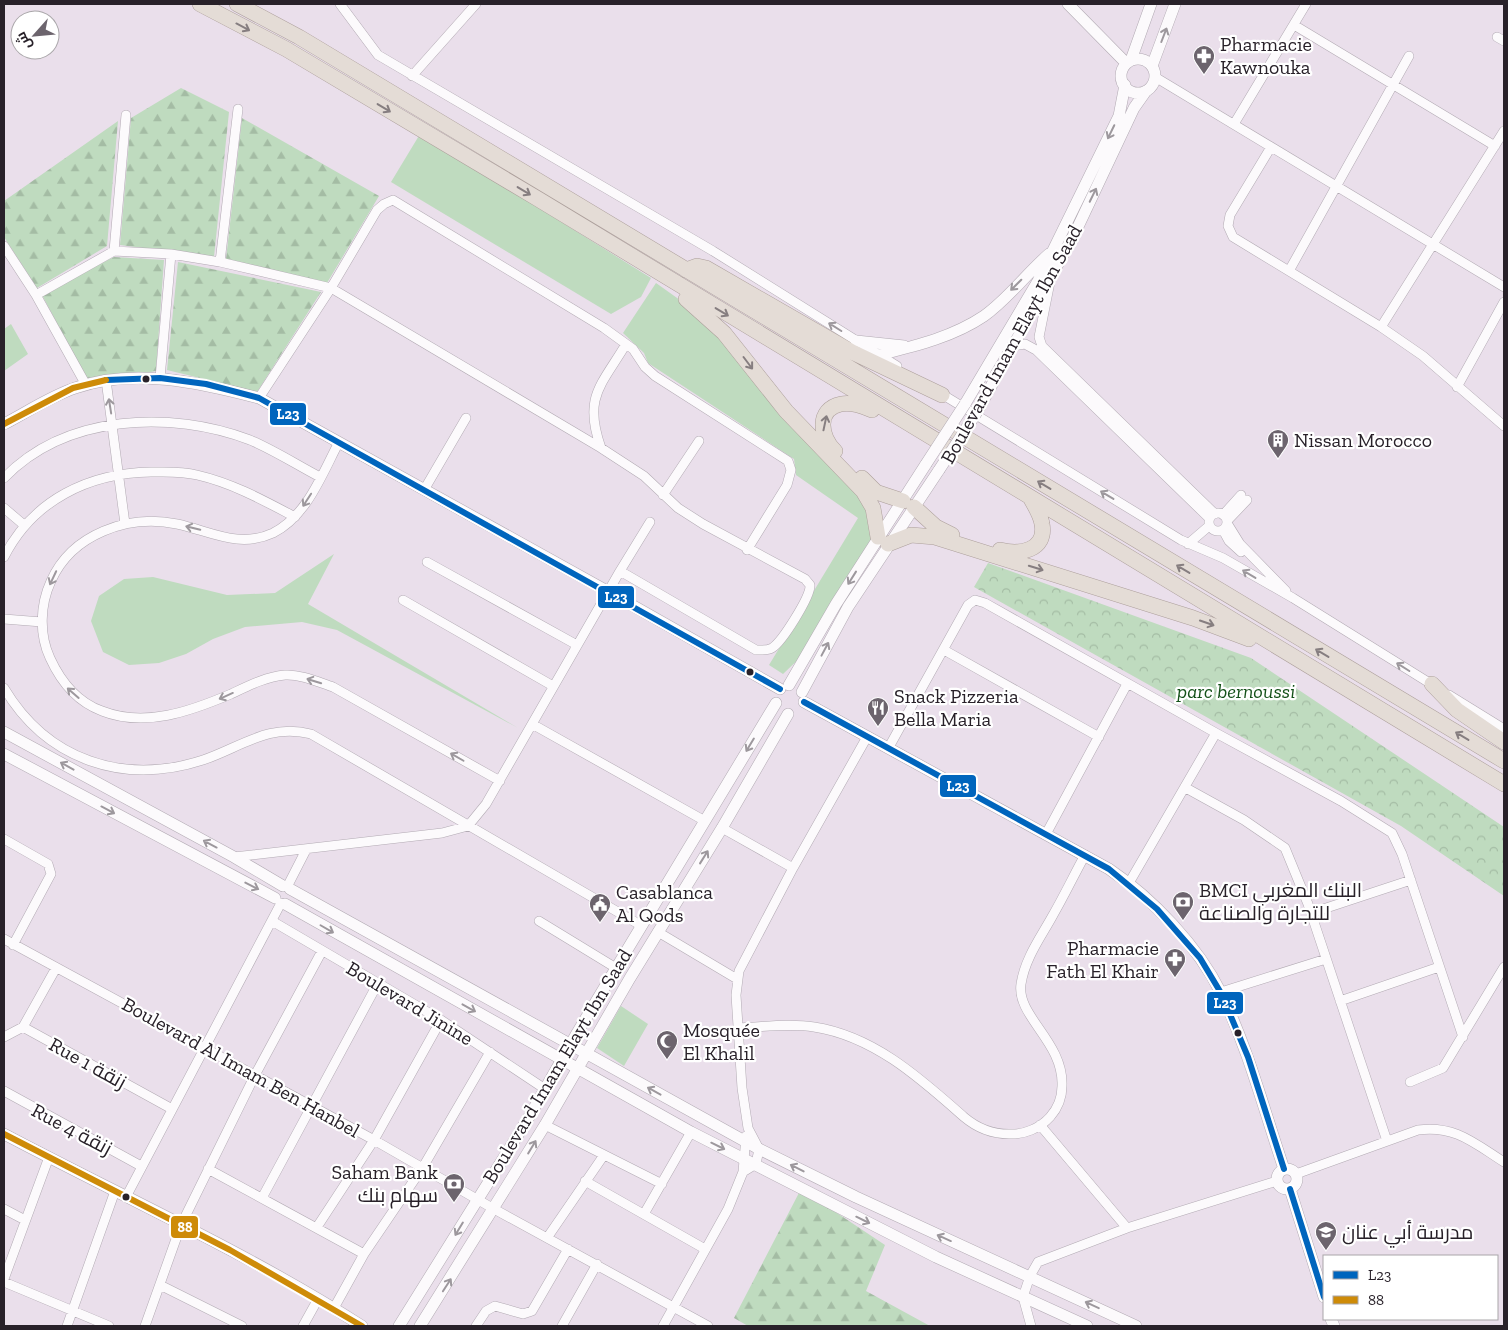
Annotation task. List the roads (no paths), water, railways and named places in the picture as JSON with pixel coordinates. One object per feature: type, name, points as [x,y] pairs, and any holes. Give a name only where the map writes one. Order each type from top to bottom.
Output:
[{"type":"highway","points":[[200,4],[286,49],[1504,784]]},
{"type":"highway","points":[[237,4],[299,37],[1504,760]]},
{"type":"highway","points":[[686,270],[698,266],[715,272],[852,352],[942,395]]},
{"type":"highway","points":[[651,269],[724,333],[786,410],[863,491],[873,508],[883,540],[911,535],[935,537],[1224,629],[1258,643],[1330,680]]},
{"type":"highway","points":[[901,420],[852,403],[840,404],[829,411],[823,422],[823,435],[829,446],[876,492],[908,504],[943,532],[1009,552],[1019,553],[1029,550],[1037,544],[1042,535],[1042,525],[1031,498]]},
{"type":"highway","points":[[1432,684],[1457,710],[1504,742]]},
{"type":"street","points":[[340,4],[378,55],[704,246],[942,395],[1188,544],[1223,558],[1294,598],[1504,729]]},
{"type":"street","points":[[412,76],[476,4]]},
{"type":"street","points":[[1068,4],[1129,62]]},
{"type":"street","points":[[1152,4],[1129,62],[1122,74],[1125,85],[1134,92],[1146,91],[1150,88],[1174,4]]},
{"type":"street","points":[[1234,124],[1306,4]]},
{"type":"street","points":[[1294,25],[1495,146]]},
{"type":"street","points":[[1289,271],[1409,56]]},
{"type":"street","points":[[1129,62],[1143,59],[1154,71],[1234,124],[1504,287]]},
{"type":"street","name":"Boulevard Imam Elayt Ibn Saad","points":[[908,504],[926,464],[965,404],[1038,281],[1119,116],[1125,85]]},
{"type":"street","name":"Boulevard Imam Elayt Ibn Saad","points":[[784,687],[908,504],[939,470],[977,412],[1051,279],[1134,108],[1146,91]]},
{"type":"street","points":[[220,262],[238,109]]},
{"type":"street","points":[[114,251],[126,114]]},
{"type":"street","points":[[1381,328],[1432,243],[1504,131]]},
{"type":"street","points":[[1271,147],[1230,215],[1228,226],[1233,236],[1239,242],[1381,328],[1436,366],[1457,387],[1504,426]]},
{"type":"street","points":[[259,398],[331,288],[377,210],[384,204],[394,200],[597,324],[636,351],[645,367],[656,376],[788,461],[791,475],[787,485],[747,550]]},
{"type":"street","points":[[4,246],[36,295],[86,384]]},
{"type":"street","points":[[36,295],[114,251],[171,254],[220,262],[331,288],[601,448],[644,476],[663,495],[703,524],[747,550],[805,579],[811,587],[803,604],[780,640],[772,648],[756,650],[620,571]]},
{"type":"street","points":[[879,355],[942,337],[986,315],[1052,251]]},
{"type":"street","points":[[160,378],[171,254]]},
{"type":"street","points":[[1051,279],[1039,337],[1042,346],[1219,521],[1230,542],[1294,598]]},
{"type":"street","points":[[1457,387],[1504,302]]},
{"type":"street","points":[[856,341],[910,347]]},
{"type":"street","points":[[601,448],[593,424],[594,398],[626,344]]},
{"type":"street","points":[[1013,346],[1025,344],[1036,350],[1219,521]]},
{"type":"street","points":[[4,424],[73,388],[106,380],[160,378],[206,384],[259,398],[607,591],[803,697],[867,737],[889,747],[1085,855],[1129,883],[1178,931],[1210,974],[1221,992],[1238,1033],[1284,1169]]},
{"type":"street","points":[[106,380],[125,524]]},
{"type":"street","points":[[424,490],[466,418]]},
{"type":"street","points":[[4,478],[33,454],[83,431],[113,425],[160,423],[224,433],[249,440],[320,477]]},
{"type":"street","points":[[663,495],[699,441]]},
{"type":"street","points":[[339,442],[306,503],[295,517],[284,526],[265,536],[240,541],[174,524],[152,522],[125,524],[101,532],[83,542],[60,564],[43,604],[42,622],[46,650],[66,687],[83,701],[102,711],[127,718],[154,718],[196,708],[271,677],[287,675],[307,678],[332,687],[500,781]]},
{"type":"street","points":[[4,557],[24,526],[49,502],[89,481],[119,474],[182,472],[198,475],[246,492],[295,517]]},
{"type":"street","points":[[1188,544],[1219,521],[1244,498]]},
{"type":"street","points":[[4,508],[24,526]]},
{"type":"street","points":[[234,857],[442,833],[468,826],[486,804],[500,781],[607,591],[650,522]]},
{"type":"street","name":"Boulevard Imam Elayt Ibn Saad","points":[[803,697],[883,540]]},
{"type":"street","points":[[427,562],[577,645]]},
{"type":"street","points":[[403,600],[553,686]]},
{"type":"street","points":[[889,747],[968,605],[975,600],[979,601],[1216,734],[1342,801],[1386,828],[1397,841],[1463,1037]]},
{"type":"street","points":[[4,619],[42,622]]},
{"type":"street","points":[[944,650],[1099,737]]},
{"type":"street","points":[[1046,834],[1127,684]]},
{"type":"street","points":[[784,687],[776,703],[782,712],[788,714],[798,712],[803,697]]},
{"type":"street","points":[[4,688],[15,707],[45,738],[98,764],[116,768],[146,770],[188,764],[267,733],[296,730],[311,734],[333,745],[468,826],[642,926]]},
{"type":"street","name":"Boulevard Imam Elayt Ibn Saad","points":[[399,1326],[545,1089],[776,703]]},
{"type":"street","name":"Boulevard Imam Elayt Ibn Saad","points":[[420,1326],[545,1125],[585,1053],[722,828],[788,714]]},
{"type":"street","points":[[532,724],[705,821]]},
{"type":"street","points":[[4,732],[234,857],[745,1141],[848,1193],[1136,1326]]},
{"type":"street","points":[[1129,883],[1216,734]]},
{"type":"street","points":[[743,1172],[756,1164],[759,1148],[748,1128],[742,1088],[737,979],[743,961],[792,868],[867,737]]},
{"type":"street","points":[[4,754],[281,902],[691,1132],[836,1207],[1087,1326]]},
{"type":"street","points":[[1186,788],[1244,820],[1285,848],[1311,913],[1388,1141]]},
{"type":"street","points":[[722,828],[792,868]]},
{"type":"street","points":[[4,839],[48,864],[51,870],[51,874],[13,945]]},
{"type":"street","points":[[281,902],[275,892],[286,887],[306,850]]},
{"type":"street","points":[[738,1028],[814,1027],[832,1032],[892,1058],[932,1087],[967,1120],[988,1131],[1000,1134],[1020,1134],[1040,1125],[1048,1119],[1058,1104],[1062,1077],[1053,1048],[1026,1009],[1022,999],[1021,986],[1026,964],[1085,855]]},
{"type":"street","points":[[1311,913],[1411,880]]},
{"type":"street","points":[[126,1197],[281,902]]},
{"type":"street","name":"Boulevard Jinine","points":[[272,921],[441,1020],[545,1089]]},
{"type":"street","points":[[539,921],[616,968]]},
{"type":"street","points":[[658,932],[737,979]]},
{"type":"street","name":"Boulevard Al Imam Ben Hanbel","points":[[4,939],[374,1140],[494,1209],[708,1326]]},
{"type":"street","points":[[146,1326],[181,1225],[255,1075],[322,951]]},
{"type":"street","points":[[1221,992],[1326,959]]},
{"type":"street","points":[[1340,1000],[1439,967]]},
{"type":"street","points":[[1410,1082],[1443,1068],[1504,967]]},
{"type":"street","points":[[4,1036],[23,1027],[56,968]]},
{"type":"street","points":[[262,1198],[378,983]]},
{"type":"street","points":[[317,1227],[374,1140],[441,1020]]},
{"type":"street","name":"Rue 1 زنقة","points":[[23,1027],[172,1109]]},
{"type":"street","points":[[334,1308],[364,1254],[423,1167],[490,1052]]},
{"type":"street","name":"Rue 4 زنقة","points":[[4,1091],[141,1166]]},
{"type":"street","points":[[545,1125],[662,1184]]},
{"type":"street","points":[[1040,1125],[1127,1228]]},
{"type":"street","points":[[1296,1174],[1418,1130],[1437,1127],[1457,1133],[1504,1162]]},
{"type":"street","points":[[663,1326],[728,1208],[743,1172],[742,1158],[748,1128]]},
{"type":"street","points":[[644,1214],[691,1132]]},
{"type":"street","points":[[4,1134],[181,1225],[318,1299],[362,1326]]},
{"type":"street","points":[[547,1238],[604,1155]]},
{"type":"street","points":[[49,1158],[4,1280],[109,1326]]},
{"type":"street","points":[[208,1168],[364,1254]]},
{"type":"street","points":[[1284,1169],[1293,1170],[1296,1174],[1297,1183],[1290,1189],[1279,1186],[1277,1181],[1278,1174],[1284,1169]]},
{"type":"street","points":[[585,1181],[705,1249]]},
{"type":"street","points":[[1031,1326],[1023,1297],[1030,1276],[1038,1262],[1127,1228],[1277,1181]]},
{"type":"street","points":[[1290,1189],[1323,1294]]},
{"type":"street","points":[[67,1326],[115,1191]]},
{"type":"street","points":[[4,1209],[25,1220]]},
{"type":"street","points":[[476,1326],[490,1307],[495,1306],[523,1314],[532,1311],[568,1249]]},
{"type":"street","points":[[562,1326],[597,1264]]},
{"type":"street","points":[[997,1284],[1006,1265]]},
{"type":"street","points":[[160,1285],[242,1326]]},
{"type":"street","points":[[303,1326],[318,1299]]},
{"type":"place","name":"Pharmacie Kawnouka","points":[[1204,75]]},
{"type":"place","name":"Nissan Morocco","points":[[1278,459]]},
{"type":"place","name":"Snack Pizzeria Bella Maria","points":[[878,727]]},
{"type":"place","name":"BMCI البنك المغربي للتجارة والصناعة","points":[[1183,921]]},
{"type":"place","name":"Casablanca Al Qods","points":[[600,923]]},
{"type":"place","name":"Pharmacie Fath El Khair","points":[[1175,978]]},
{"type":"place","name":"Mosquée El Khalil","points":[[667,1060]]},
{"type":"place","name":"Saham Bank سهام بنك","points":[[454,1203]]},
{"type":"place","name":"مدرسة أبي عنان","points":[[1326,1251]]},
{"type":"park label","name":"parc bernoussi","points":[[1236,691]]}]
